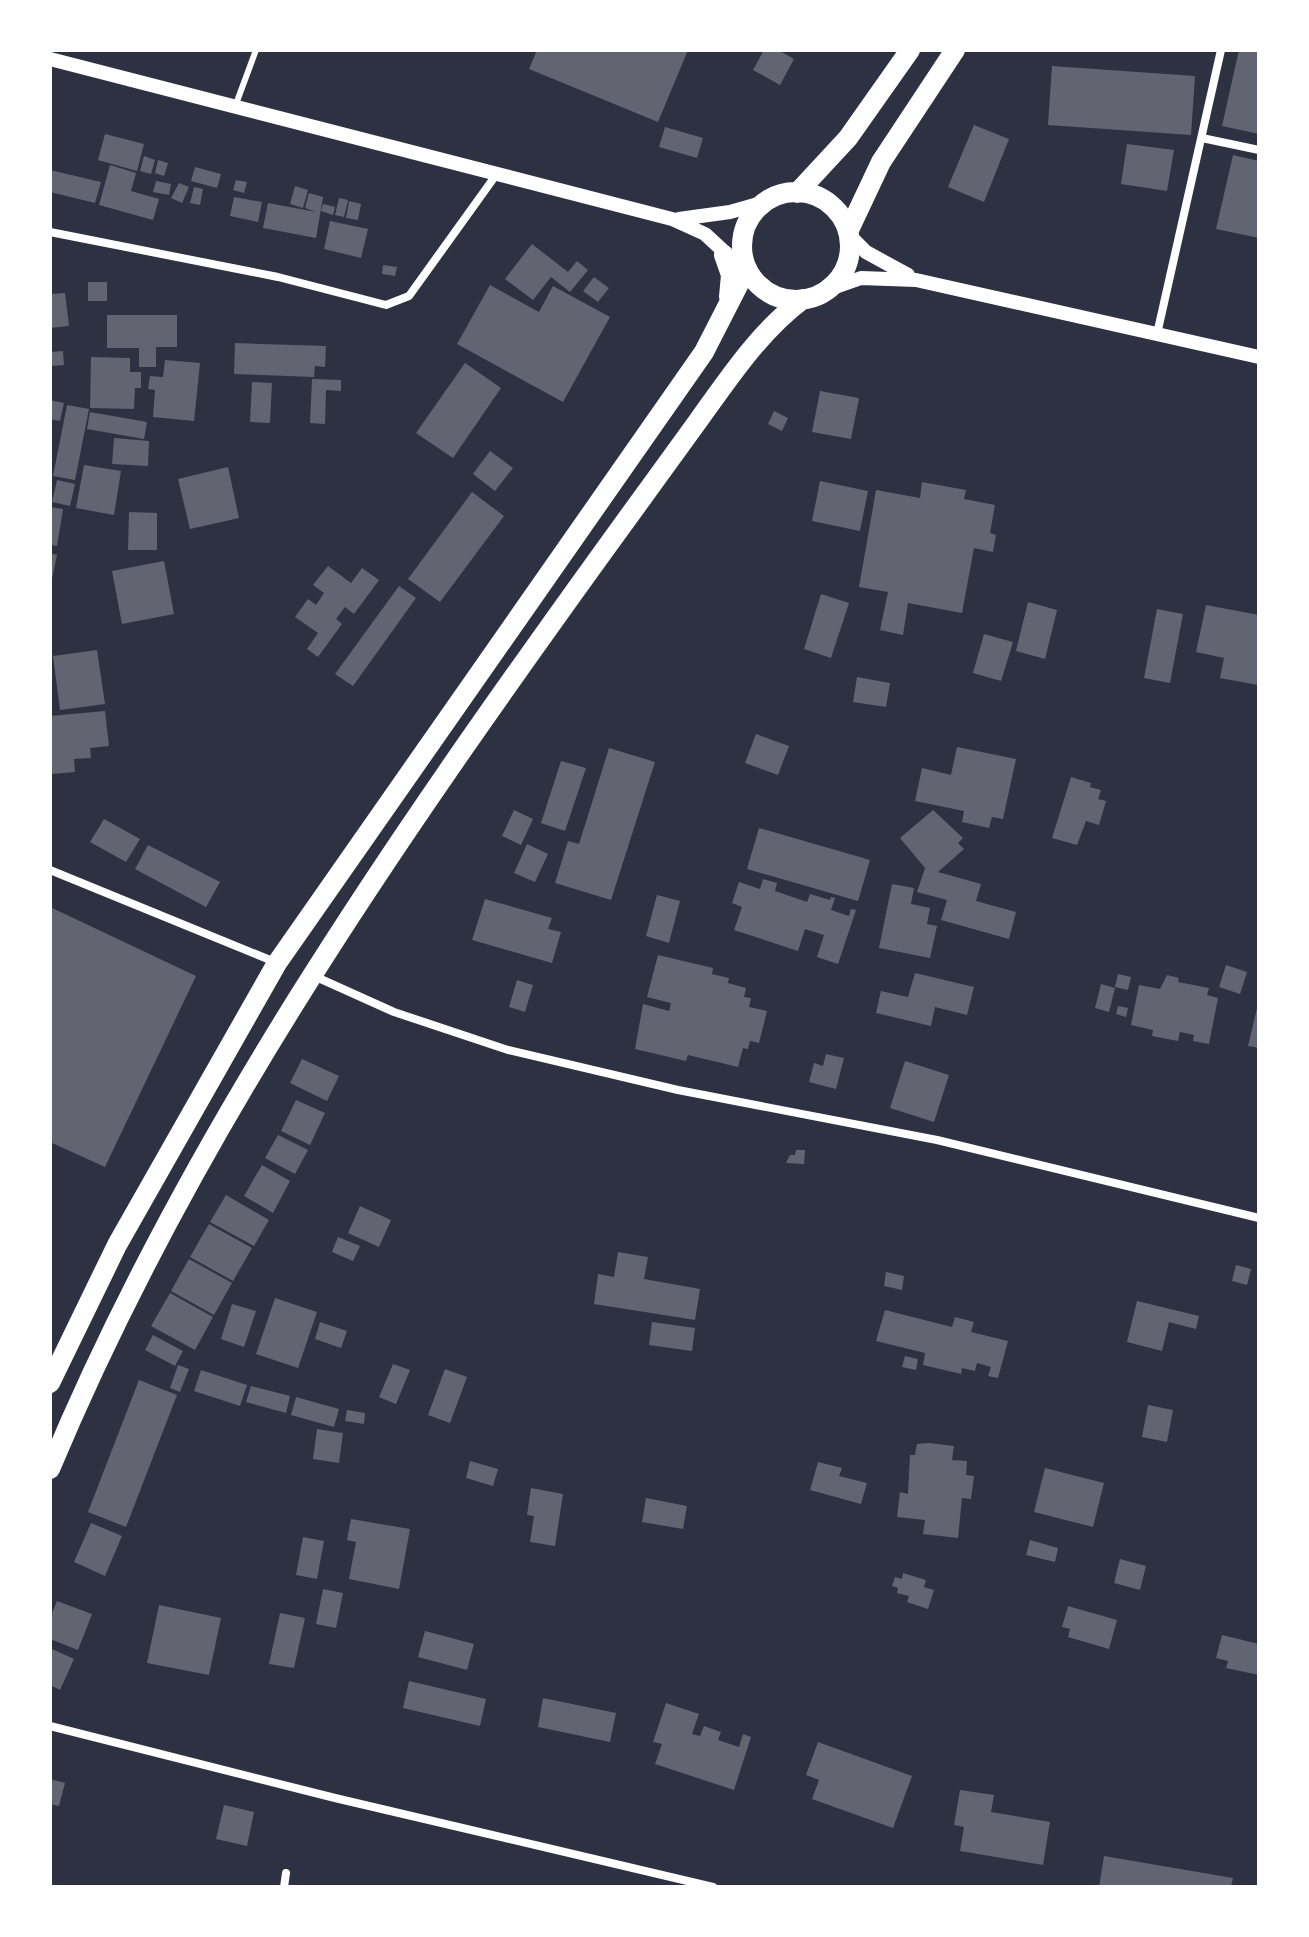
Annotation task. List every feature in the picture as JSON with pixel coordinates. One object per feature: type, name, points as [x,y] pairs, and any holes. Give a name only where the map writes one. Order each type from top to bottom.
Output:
[{"type":"highway","points":[[797,193],[848,138],[910,50]]},
{"type":"highway","points":[[50,1469],[89,1375],[172,1211],[201,1157],[314,976],[447,772],[720,391],[773,326],[803,299],[827,290],[844,271],[848,234],[881,162],[955,50]]},
{"type":"highway","points":[[50,1383],[117,1245],[277,963],[704,352],[746,267],[743,234],[748,221],[765,202],[797,193],[826,201],[844,221],[848,234]]},
{"type":"highway","points":[[721,322],[730,296],[731,275],[724,255]]},
{"type":"highway","points":[[746,267],[765,290],[777,296],[803,299]]},
{"type":"street","points":[[1157,334],[1221,50]]},
{"type":"street","points":[[50,59],[672,219],[705,234],[724,255],[746,267]]},
{"type":"street","points":[[1202,138],[1259,150]]},
{"type":"street","points":[[50,232],[278,277],[386,305],[409,296],[496,175]]},
{"type":"street","points":[[672,219],[718,214],[765,202]]},
{"type":"street","points":[[848,234],[876,259],[923,282]]},
{"type":"street","points":[[827,290],[849,280],[874,277],[923,282],[1259,357]]},
{"type":"street","points":[[50,870],[277,963]]},
{"type":"street","points":[[314,976],[394,1012],[508,1050],[678,1090],[937,1140],[1259,1218]]},
{"type":"street","points":[[50,1726],[335,1798],[713,1887]]},
{"type":"street","points":[[284,1887],[286,1873]]},
{"type":"lane","points":[[235,108],[256,50]]},
{"type":"building","points":[[537,50],[688,50],[658,122],[529,69]]},
{"type":"building","points":[[764,50],[778,50],[794,59],[780,85],[753,70]]},
{"type":"building","points":[[1239,50],[1259,50],[1259,134],[1222,126]]},
{"type":"building","points":[[1052,66],[1195,76],[1191,135],[1048,125]]},
{"type":"building","points":[[974,125],[1009,139],[984,202],[948,187]]},
{"type":"building","points":[[665,127],[703,138],[697,158],[659,147]]},
{"type":"building","points":[[105,134],[144,144],[137,171],[98,160]]},
{"type":"building","points":[[1127,144],[1174,150],[1167,191],[1121,184]]},
{"type":"building","points":[[1233,155],[1259,161],[1259,238],[1216,229]]},
{"type":"building","points":[[144,156],[155,160],[151,174],[140,171]]},
{"type":"building","points":[[158,160],[168,163],[164,176],[155,173]]},
{"type":"building","points":[[110,165],[136,173],[131,191],[159,199],[153,220],[99,205]]},
{"type":"building","points":[[195,167],[221,174],[217,188],[191,181]]},
{"type":"building","points":[[50,170],[101,182],[95,203],[50,192]]},
{"type":"building","points":[[236,180],[247,182],[244,193],[233,190]]},
{"type":"building","points":[[156,181],[171,184],[169,195],[153,192]]},
{"type":"building","points":[[179,183],[189,187],[182,203],[171,198]]},
{"type":"building","points":[[295,186],[308,190],[303,208],[290,204]]},
{"type":"building","points":[[194,187],[203,189],[200,205],[190,203]]},
{"type":"building","points":[[309,193],[323,197],[316,238],[263,228],[268,203],[316,212],[305,208]]},
{"type":"building","points":[[234,197],[262,202],[258,222],[230,216]]},
{"type":"building","points":[[339,198],[348,200],[344,217],[335,215]]},
{"type":"building","points":[[349,201],[361,204],[358,220],[346,218]]},
{"type":"building","points":[[323,204],[335,207],[333,215],[321,211]]},
{"type":"building","points":[[330,221],[368,229],[361,258],[324,249]]},
{"type":"building","points":[[532,244],[568,272],[577,261],[588,270],[570,292],[551,277],[533,300],[505,279]]},
{"type":"building","points":[[383,265],[397,267],[395,276],[382,274]]},
{"type":"building","points":[[594,277],[609,288],[598,302],[583,291]]},
{"type":"building","points":[[88,282],[107,282],[107,301],[88,301]]},
{"type":"building","points":[[490,285],[539,312],[553,286],[610,317],[563,402],[457,344]]},
{"type":"building","points":[[65,293],[69,326],[50,328],[50,294]]},
{"type":"building","points":[[107,315],[177,315],[177,347],[156,347],[156,367],[139,367],[139,348],[107,348]]},
{"type":"building","points":[[235,343],[326,346],[325,367],[315,366],[314,377],[234,374]]},
{"type":"building","points":[[63,351],[64,365],[50,366],[50,352]]},
{"type":"building","points":[[91,357],[130,358],[130,372],[141,372],[141,388],[135,388],[134,409],[90,408]]},
{"type":"building","points":[[165,360],[200,363],[194,421],[153,417],[155,390],[148,389],[150,376],[163,377]]},
{"type":"building","points":[[465,363],[501,388],[453,458],[416,433]]},
{"type":"building","points":[[312,379],[341,380],[341,391],[326,390],[325,424],[310,423]]},
{"type":"building","points":[[252,382],[272,383],[270,423],[250,422]]},
{"type":"building","points":[[820,391],[859,398],[851,439],[812,432]]},
{"type":"building","points":[[50,400],[64,403],[60,421],[50,419]]},
{"type":"building","points":[[67,405],[89,409],[75,480],[53,476]]},
{"type":"building","points":[[774,411],[788,418],[782,431],[768,424]]},
{"type":"building","points":[[90,412],[147,422],[144,439],[87,429]]},
{"type":"building","points":[[114,438],[149,441],[148,466],[112,464]]},
{"type":"building","points":[[490,451],[513,468],[495,491],[473,474]]},
{"type":"building","points":[[84,465],[121,471],[114,515],[76,508]]},
{"type":"building","points":[[228,467],[239,518],[190,529],[178,479]]},
{"type":"building","points":[[57,480],[75,484],[70,506],[52,502]]},
{"type":"building","points":[[820,481],[868,491],[860,531],[812,521]]},
{"type":"building","points":[[922,482],[966,490],[964,499],[995,505],[990,533],[996,535],[993,552],[974,548],[962,613],[908,603],[903,635],[880,630],[888,592],[859,587],[876,490],[920,498]]},
{"type":"building","points":[[472,492],[504,516],[440,602],[408,579]]},
{"type":"building","points":[[50,507],[63,509],[57,546],[50,545]]},
{"type":"building","points":[[129,512],[157,513],[157,550],[128,550]]},
{"type":"building","points":[[50,553],[57,555],[51,584],[50,584]]},
{"type":"building","points":[[164,561],[174,614],[122,624],[112,571]]},
{"type":"building","points":[[328,566],[351,583],[362,568],[379,580],[354,614],[345,607],[336,619],[342,624],[318,657],[307,649],[318,633],[295,617],[308,599],[316,605],[324,593],[313,585]]},
{"type":"building","points":[[399,586],[416,598],[353,686],[335,674]]},
{"type":"building","points":[[821,594],[849,603],[831,658],[804,649]]},
{"type":"building","points":[[1028,602],[1057,610],[1045,659],[1016,651]]},
{"type":"building","points":[[1206,605],[1259,615],[1258,685],[1220,678],[1224,658],[1196,652]]},
{"type":"building","points":[[1157,609],[1183,614],[1170,683],[1144,678]]},
{"type":"building","points":[[984,634],[1013,642],[1001,681],[973,673]]},
{"type":"building","points":[[97,650],[105,704],[60,710],[53,656]]},
{"type":"building","points":[[857,677],[890,683],[886,707],[853,702]]},
{"type":"building","points":[[105,711],[109,746],[90,748],[91,758],[74,759],[75,772],[52,774],[50,716]]},
{"type":"building","points":[[756,734],[789,746],[778,775],[745,763]]},
{"type":"building","points":[[957,747],[1016,759],[1003,819],[992,817],[989,828],[962,822],[964,811],[915,801],[922,768],[951,775]]},
{"type":"building","points":[[609,748],[655,762],[611,900],[555,883],[568,841],[579,844]]},
{"type":"building","points":[[561,761],[586,768],[565,831],[541,823]]},
{"type":"building","points":[[1071,777],[1091,783],[1090,787],[1101,790],[1098,799],[1106,801],[1099,825],[1086,821],[1077,845],[1052,838]]},
{"type":"building","points":[[514,810],[533,819],[521,845],[502,836]]},
{"type":"building","points":[[933,810],[963,838],[958,843],[964,849],[938,872],[981,884],[976,901],[1016,912],[1009,939],[941,920],[947,900],[917,892],[925,868],[900,838]]},
{"type":"building","points":[[104,819],[140,839],[126,862],[90,842]]},
{"type":"building","points":[[759,828],[870,860],[858,901],[747,869]]},
{"type":"building","points":[[527,844],[548,854],[535,882],[514,873]]},
{"type":"building","points":[[148,845],[220,882],[206,907],[135,869]]},
{"type":"building","points":[[763,879],[777,883],[775,891],[807,902],[810,894],[830,900],[831,897],[835,898],[831,910],[849,916],[851,909],[856,910],[838,964],[817,957],[824,935],[805,929],[798,951],[734,930],[742,907],[732,903],[739,882],[760,889]]},
{"type":"building","points":[[892,884],[914,888],[911,904],[930,908],[927,924],[937,926],[930,958],[879,948]]},
{"type":"building","points":[[657,895],[680,901],[669,943],[646,936]]},
{"type":"building","points":[[485,899],[552,918],[548,929],[561,932],[552,963],[472,940]]},
{"type":"building","points":[[50,907],[196,976],[105,1167],[50,1142]]},
{"type":"building","points":[[658,955],[713,968],[712,974],[729,978],[728,983],[746,988],[744,997],[751,998],[749,1007],[767,1011],[759,1043],[750,1041],[748,1049],[743,1048],[738,1067],[688,1055],[686,1061],[635,1049],[643,1004],[669,1011],[671,1003],[647,997]]},
{"type":"building","points":[[1226,965],[1247,972],[1240,994],[1219,987]]},
{"type":"building","points":[[915,973],[974,987],[967,1015],[935,1007],[931,1026],[876,1013],[881,991],[908,997]]},
{"type":"building","points":[[1118,974],[1131,977],[1128,990],[1115,987]]},
{"type":"building","points":[[1167,975],[1179,978],[1178,982],[1209,988],[1207,995],[1218,998],[1209,1044],[1193,1041],[1194,1035],[1180,1032],[1178,1041],[1152,1036],[1153,1030],[1131,1025],[1139,985],[1160,989]]},
{"type":"building","points":[[517,980],[533,985],[525,1012],[509,1007]]},
{"type":"building","points":[[1101,984],[1115,988],[1109,1012],[1095,1008]]},
{"type":"building","points":[[1259,1004],[1259,1048],[1248,1046]]},
{"type":"building","points":[[1118,1006],[1128,1008],[1126,1017],[1116,1014]]},
{"type":"building","points":[[826,1054],[844,1058],[836,1089],[809,1082],[814,1063],[823,1066]]},
{"type":"building","points":[[302,1059],[339,1076],[327,1101],[290,1083]]},
{"type":"building","points":[[905,1061],[949,1075],[934,1122],[890,1108]]},
{"type":"building","points":[[296,1100],[325,1113],[310,1145],[281,1131]]},
{"type":"building","points":[[278,1135],[308,1150],[295,1174],[265,1158]]},
{"type":"building","points":[[796,1150],[805,1150],[804,1164],[786,1163],[790,1155],[795,1155]]},
{"type":"building","points":[[262,1165],[290,1181],[273,1213],[244,1196]]},
{"type":"building","points":[[226,1195],[269,1220],[254,1246],[210,1222]]},
{"type":"building","points":[[360,1206],[391,1220],[379,1247],[348,1233]]},
{"type":"building","points":[[209,1224],[252,1248],[233,1281],[190,1257]]},
{"type":"building","points":[[338,1237],[360,1246],[353,1261],[332,1252]]},
{"type":"building","points":[[618,1252],[648,1257],[644,1279],[700,1289],[695,1320],[594,1304],[598,1274],[614,1277]]},
{"type":"building","points":[[189,1259],[232,1283],[214,1315],[171,1291]]},
{"type":"building","points":[[1236,1265],[1251,1269],[1247,1285],[1232,1281]]},
{"type":"building","points":[[886,1272],[904,1276],[902,1290],[884,1286]]},
{"type":"building","points":[[170,1293],[213,1317],[195,1350],[151,1326]]},
{"type":"building","points":[[275,1298],[317,1312],[298,1368],[256,1354]]},
{"type":"building","points":[[1137,1301],[1199,1316],[1196,1329],[1169,1322],[1162,1351],[1127,1342]]},
{"type":"building","points":[[232,1304],[256,1311],[244,1347],[221,1339]]},
{"type":"building","points":[[885,1310],[952,1327],[955,1317],[974,1322],[971,1332],[1008,1341],[998,1378],[988,1376],[991,1367],[977,1363],[975,1371],[962,1368],[961,1374],[923,1365],[925,1353],[876,1341]]},
{"type":"building","points":[[320,1322],[347,1331],[341,1348],[315,1339]]},
{"type":"building","points":[[652,1322],[695,1328],[692,1351],[649,1345]]},
{"type":"building","points":[[153,1335],[183,1351],[175,1366],[145,1350]]},
{"type":"building","points":[[905,1356],[918,1359],[916,1370],[902,1367]]},
{"type":"building","points":[[393,1364],[410,1370],[396,1404],[379,1397]]},
{"type":"building","points":[[178,1365],[189,1369],[180,1392],[170,1388]]},
{"type":"building","points":[[445,1369],[467,1377],[450,1423],[428,1415]]},
{"type":"building","points":[[201,1370],[247,1385],[240,1406],[194,1391]]},
{"type":"building","points":[[139,1380],[177,1395],[126,1527],[88,1512]]},
{"type":"building","points":[[251,1386],[290,1396],[286,1413],[246,1402]]},
{"type":"building","points":[[296,1397],[339,1409],[334,1427],[291,1415]]},
{"type":"building","points":[[1148,1405],[1173,1410],[1167,1442],[1142,1437]]},
{"type":"building","points":[[347,1410],[365,1413],[364,1424],[345,1421]]},
{"type":"building","points":[[317,1429],[343,1433],[339,1463],[313,1459]]},
{"type":"building","points":[[917,1444],[954,1446],[952,1460],[967,1461],[966,1475],[974,1476],[971,1499],[962,1498],[958,1538],[923,1534],[925,1520],[897,1517],[900,1492],[908,1494],[910,1455],[915,1455]]},
{"type":"building","points":[[470,1461],[498,1469],[493,1486],[466,1478]]},
{"type":"building","points":[[818,1462],[842,1468],[839,1476],[867,1483],[861,1504],[810,1490]]},
{"type":"building","points":[[1045,1468],[1104,1483],[1093,1527],[1034,1512]]},
{"type":"building","points":[[531,1488],[563,1494],[555,1546],[530,1542],[534,1516],[527,1515]]},
{"type":"building","points":[[646,1498],[687,1506],[683,1529],[642,1522]]},
{"type":"building","points":[[351,1519],[410,1529],[399,1589],[349,1579],[356,1542],[347,1540]]},
{"type":"building","points":[[91,1523],[122,1536],[105,1576],[74,1562]]},
{"type":"building","points":[[303,1537],[324,1541],[317,1579],[296,1575]]},
{"type":"building","points":[[1030,1540],[1058,1548],[1055,1562],[1026,1555]]},
{"type":"building","points":[[1120,1559],[1146,1566],[1140,1590],[1114,1583]]},
{"type":"building","points":[[903,1573],[926,1580],[924,1587],[934,1590],[928,1609],[907,1602],[909,1596],[897,1593],[898,1588],[892,1586],[895,1577],[902,1579]]},
{"type":"building","points":[[323,1589],[343,1593],[336,1628],[316,1624]]},
{"type":"building","points":[[57,1601],[92,1614],[78,1650],[50,1639],[50,1618]]},
{"type":"building","points":[[159,1605],[221,1618],[209,1675],[147,1663]]},
{"type":"building","points":[[1068,1606],[1117,1620],[1109,1649],[1068,1637],[1070,1629],[1062,1627]]},
{"type":"building","points":[[280,1613],[305,1618],[294,1668],[269,1664]]},
{"type":"building","points":[[425,1631],[474,1644],[467,1670],[418,1657]]},
{"type":"building","points":[[1222,1635],[1259,1644],[1259,1675],[1226,1668],[1228,1661],[1216,1658]]},
{"type":"building","points":[[50,1648],[74,1659],[60,1690],[50,1685]]},
{"type":"building","points":[[409,1681],[486,1699],[480,1726],[403,1708]]},
{"type":"building","points":[[543,1698],[616,1713],[610,1742],[538,1727]]},
{"type":"building","points":[[666,1703],[699,1714],[692,1734],[700,1736],[704,1726],[721,1732],[718,1740],[739,1747],[743,1734],[751,1737],[734,1790],[655,1764],[662,1744],[653,1742]]},
{"type":"building","points":[[818,1742],[912,1776],[893,1828],[812,1799],[819,1780],[806,1775]]},
{"type":"building","points":[[50,1779],[65,1783],[59,1806],[50,1804]]},
{"type":"building","points":[[960,1790],[994,1795],[991,1812],[1050,1822],[1043,1865],[960,1851],[964,1827],[954,1825]]},
{"type":"building","points":[[224,1805],[254,1812],[247,1846],[216,1839]]},
{"type":"building","points":[[1104,1856],[1233,1878],[1231,1887],[1099,1887]]}]
